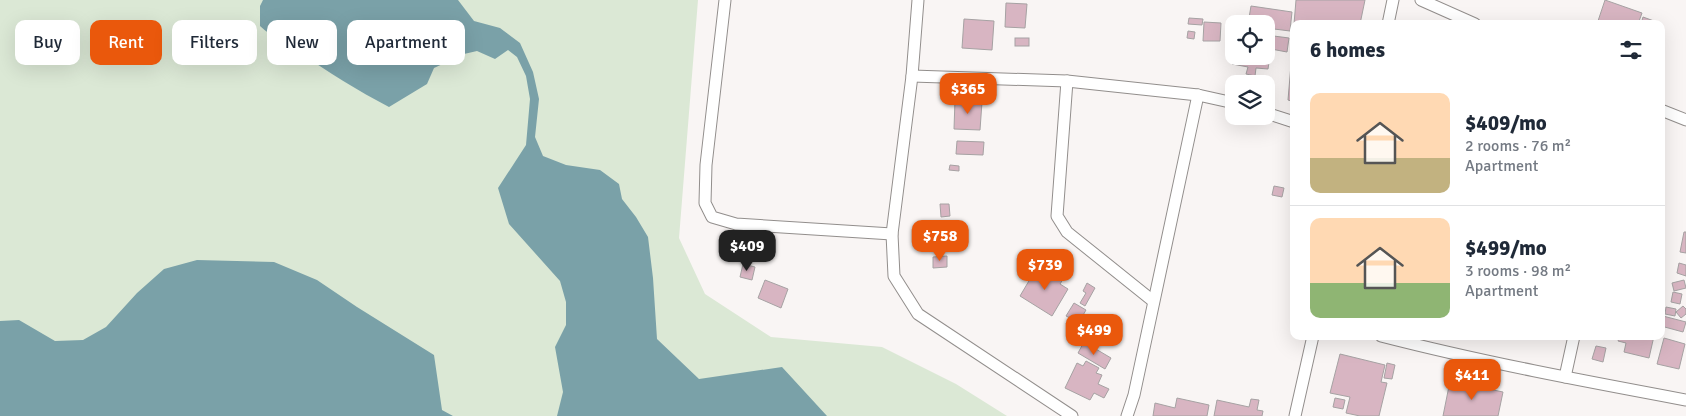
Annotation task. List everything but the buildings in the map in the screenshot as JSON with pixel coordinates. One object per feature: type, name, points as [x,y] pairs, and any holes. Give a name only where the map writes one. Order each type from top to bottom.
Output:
[{"type":"street","points":[[725,0],[706,165],[705,203],[712,217],[736,224],[892,234]]},
{"type":"street","points":[[918,0],[912,76],[892,234],[894,276],[918,314],[1072,416]]},
{"type":"street","points":[[1389,20],[1393,0]]},
{"type":"street","points":[[1421,0],[1466,20]]},
{"type":"street","points":[[912,76],[1067,81],[1198,95],[1225,101]]},
{"type":"street","points":[[1067,81],[1057,216],[1067,232],[1153,301]]},
{"type":"street","points":[[1127,416],[1134,395],[1198,95]]},
{"type":"street","points":[[1665,112],[1686,120]]},
{"type":"street","points":[[1275,116],[1290,121]]},
{"type":"street","points":[[1295,416],[1312,340]]},
{"type":"street","points":[[1565,377],[1573,340]]},
{"type":"street","points":[[1422,341],[1565,377],[1686,400]]},
{"type":"green space","points":[[0,0],[698,0],[679,238],[705,294],[771,337],[882,347],[956,384],[1007,416],[0,416]]},
{"type":"water","points":[[263,0],[458,0],[474,21],[500,28],[520,43],[533,72],[539,99],[535,137],[543,156],[566,165],[600,170],[619,184],[622,199],[648,237],[657,339],[699,379],[782,367],[827,416],[557,416],[563,392],[555,347],[566,325],[566,302],[560,281],[509,224],[498,188],[526,145],[530,99],[526,76],[517,57],[508,50],[495,59],[477,51],[465,54],[465,20],[347,20],[347,65],[440,65],[434,68],[427,84],[389,107],[319,65],[337,65],[337,20],[267,20],[267,31],[260,26],[260,6]]},
{"type":"water","points":[[197,260],[274,262],[317,280],[434,355],[442,410],[453,416],[0,416],[0,321],[19,320],[55,341],[83,340],[106,327],[137,293],[164,269]]}]
